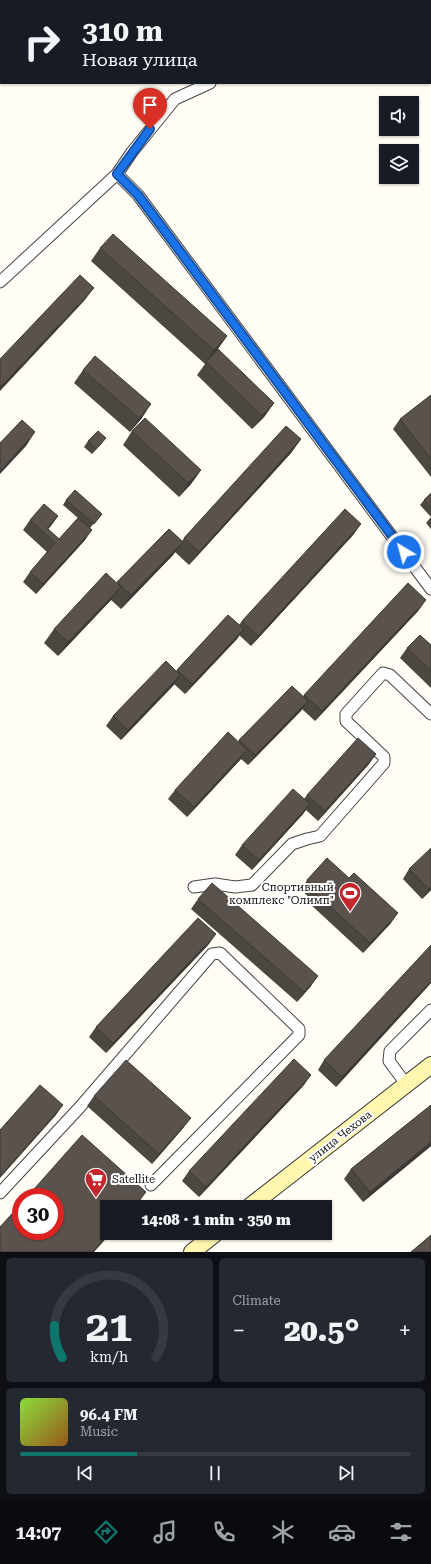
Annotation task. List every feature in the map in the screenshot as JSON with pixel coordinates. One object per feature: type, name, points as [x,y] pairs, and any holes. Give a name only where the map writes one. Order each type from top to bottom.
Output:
[{"type":"street","points":[[0,282],[117,174],[132,152],[175,99],[208,84]]},
{"type":"street","points":[[117,174],[138,195],[431,588]]},
{"type":"street","points":[[194,887],[215,884],[235,887],[252,884],[292,844],[307,838],[320,836],[384,763],[384,757],[346,721],[346,714],[384,673],[390,675],[431,714]]},
{"type":"street","points":[[0,1193],[80,1107],[212,954],[220,953],[299,1029],[299,1035],[151,1185]]},
{"type":"street","points":[[406,1084],[389,1061],[390,1051],[431,1010]]},
{"type":"street","name":"улица Чехова","points":[[258,1200],[431,1065]]},
{"type":"street","points":[[192,1252],[207,1240]]},
{"type":"building","points":[[113,234],[227,336],[214,350],[100,248]]},
{"type":"building","points":[[80,275],[94,288],[0,387],[0,359]]},
{"type":"building","points":[[218,349],[274,403],[262,416],[206,362]]},
{"type":"building","points":[[95,356],[151,404],[139,418],[83,370]]},
{"type":"building","points":[[431,395],[431,459],[400,419]]},
{"type":"building","points":[[145,418],[201,470],[188,483],[132,431]]},
{"type":"building","points":[[22,420],[35,432],[0,471],[0,443]]},
{"type":"building","points":[[286,426],[301,439],[199,552],[184,538]]},
{"type":"building","points":[[98,431],[106,438],[96,449],[88,441]]},
{"type":"building","points":[[75,490],[102,514],[94,524],[66,500]]},
{"type":"building","points":[[431,493],[431,508],[424,500]]},
{"type":"building","points":[[44,504],[58,516],[47,528],[59,539],[78,518],[92,530],[43,584],[30,572],[55,543],[30,520]]},
{"type":"building","points":[[345,509],[361,524],[258,636],[242,621]]},
{"type":"building","points":[[169,529],[183,542],[131,595],[117,582]]},
{"type":"building","points":[[106,573],[121,587],[68,642],[54,629]]},
{"type":"building","points":[[408,583],[426,600],[322,711],[304,695]]},
{"type":"building","points":[[228,615],[244,629],[192,684],[177,670]]},
{"type":"building","points":[[420,635],[431,645],[431,671],[407,648]]},
{"type":"building","points":[[166,661],[180,675],[128,730],[113,716]]},
{"type":"building","points":[[292,686],[308,701],[255,755],[239,740]]},
{"type":"building","points":[[228,732],[247,750],[194,807],[175,790]]},
{"type":"building","points":[[358,738],[376,754],[325,811],[307,795]]},
{"type":"building","points":[[293,789],[310,804],[259,860],[242,845]]},
{"type":"building","points":[[431,848],[431,887],[429,889],[409,869]]},
{"type":"building","name":"Спортивный комплекс \"Олимп\"","points":[[327,858],[349,878],[354,873],[398,913],[370,943],[316,894],[319,891],[307,880]]},
{"type":"building","points":[[212,883],[318,976],[304,992],[198,899]]},
{"type":"building","points":[[198,918],[216,934],[113,1043],[96,1027]]},
{"type":"building","points":[[431,945],[431,981],[342,1077],[324,1060]]},
{"type":"building","points":[[294,1059],[311,1075],[206,1187],[189,1171]]},
{"type":"building","points":[[126,1060],[191,1118],[159,1154],[94,1096]]},
{"type":"building","points":[[40,1085],[63,1105],[0,1176],[0,1130]]},
{"type":"building","points":[[431,1105],[431,1142],[370,1192],[351,1169]]},
{"type":"building","name":"Satellite","points":[[82,1135],[146,1192],[139,1200],[100,1200],[100,1240],[103,1240],[92,1252],[1,1252],[0,1227],[12,1214],[12,1240],[64,1240],[64,1188],[35,1188]]},
{"type":"building","points":[[431,1235],[431,1252],[411,1252]]},
{"type":"place","name":"Спортивный комплекс \"Олимп\"","points":[[350,912]]},
{"type":"place","name":"Satellite","points":[[96,1198]]},
{"type":"route","points":[[150,129],[117,174],[138,195],[404,552]]}]
